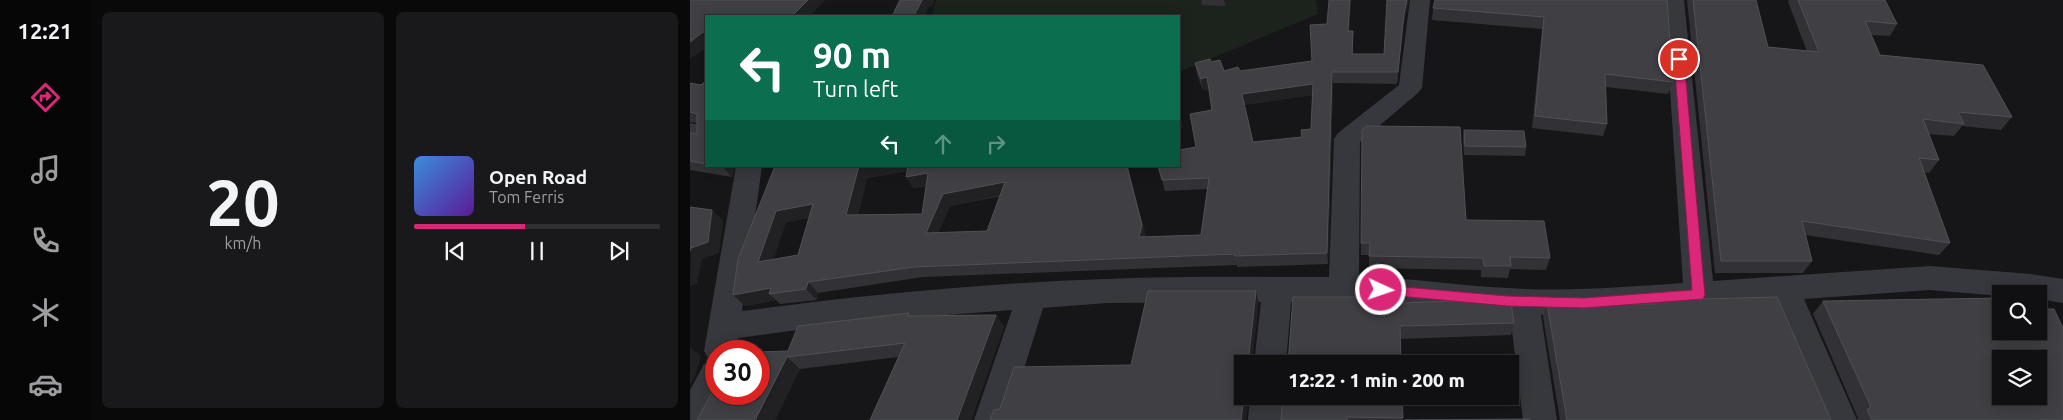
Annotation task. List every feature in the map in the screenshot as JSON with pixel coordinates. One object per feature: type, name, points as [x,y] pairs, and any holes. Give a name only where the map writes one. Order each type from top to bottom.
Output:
[{"type":"street","points":[[1344,289],[1347,138],[1410,88],[1420,0]]},
{"type":"street","points":[[1674,0],[1699,295]]},
{"type":"street","points":[[690,132],[705,135]]},
{"type":"street","points":[[749,167],[722,339],[856,310],[1032,295],[1106,291],[1344,289],[1418,292],[1524,302],[1584,303],[1930,278],[1992,290]]},
{"type":"street","points":[[1784,288],[1840,420]]},
{"type":"street","points":[[1271,355],[1277,289]]},
{"type":"street","points":[[2047,297],[2063,291]]},
{"type":"street","points":[[991,420],[1032,295]]},
{"type":"street","points":[[1524,302],[1540,420]]},
{"type":"street","points":[[692,420],[705,395]]},
{"type":"street","points":[[1265,420],[1266,405]]},
{"type":"shaded area","points":[[936,0],[1316,0],[1318,14],[1180,72],[1180,15],[932,15]]},
{"type":"building","points":[[690,0],[808,0],[793,15],[705,15],[705,33],[703,32],[690,42]]},
{"type":"building","points":[[900,0],[922,0],[914,15],[892,15]]},
{"type":"building","points":[[1329,0],[1350,0],[1348,31],[1353,31],[1352,54],[1384,54],[1387,0],[1407,0],[1398,72],[1332,72],[1327,253],[1235,256],[1235,254],[914,267],[808,282],[806,289],[769,294],[771,288],[733,295],[738,259],[775,167],[859,167],[846,215],[922,214],[928,173],[906,177],[908,167],[1127,167],[1142,225],[1139,237],[1201,235],[1209,178],[1162,180],[1158,167],[1180,167],[1180,150],[1196,147],[1190,114],[1212,110],[1207,77],[1201,79],[1195,63],[1210,59],[1211,62],[1220,60],[1224,71],[1238,67],[1240,71],[1312,61],[1310,25],[1327,24]],"holes":[[[1313,84],[1311,129],[1301,130],[1302,137],[1253,142],[1242,94]],[[1005,182],[987,231],[926,233],[943,194]],[[813,204],[798,255],[758,262],[776,211]]]},
{"type":"building","points":[[1435,0],[1667,0],[1673,82],[1605,74],[1607,124],[1535,116],[1544,17],[1433,8]]},
{"type":"building","points":[[1693,0],[1756,0],[1768,47],[1819,52],[1798,0],[1885,0],[1897,24],[1865,21],[1880,55],[1983,65],[2012,117],[1958,112],[1964,124],[1923,119],[1939,160],[1919,158],[1950,243],[1802,221],[1812,261],[1721,261]]},
{"type":"building","points":[[705,82],[705,164],[690,161],[690,133],[697,134],[697,114],[690,112],[690,83],[701,85]]},
{"type":"building","points":[[1367,126],[1460,127],[1466,220],[1544,221],[1550,258],[1510,257],[1511,266],[1484,266],[1483,258],[1369,256],[1370,243],[1361,243],[1362,130]]},
{"type":"building","points":[[1464,130],[1524,131],[1526,147],[1465,146]]},
{"type":"building","points":[[690,207],[712,210],[708,242],[691,248],[690,251]]},
{"type":"building","points":[[1148,291],[1256,291],[1249,355],[1234,355],[1234,405],[1243,405],[1241,420],[990,420],[994,410],[1000,409],[1014,367],[1131,365]]},
{"type":"building","points":[[1293,297],[1399,297],[1399,303],[1482,300],[1511,303],[1514,323],[1400,326],[1401,355],[1289,355]]},
{"type":"building","points":[[1777,297],[1831,420],[1567,420],[1547,304],[1656,304],[1655,300]]},
{"type":"building","points":[[1992,298],[1992,340],[2047,340],[2047,309],[2054,309],[2063,328],[2063,420],[1872,420],[1867,410],[1871,407],[1823,301]]},
{"type":"building","points":[[909,313],[908,316],[996,315],[957,420],[870,420],[905,343],[787,357],[770,390],[770,352],[788,351],[798,326]]},
{"type":"building","points":[[705,405],[763,405],[755,420],[697,420]]},
{"type":"building","points":[[1282,405],[1402,405],[1403,418],[1347,417],[1347,420],[1281,420]]},
{"type":"building","points":[[1530,419],[1530,420],[1404,420]]},
{"type":"route","points":[[1381,290],[1507,301],[1584,303],[1649,300],[1699,295],[1679,59]]}]
